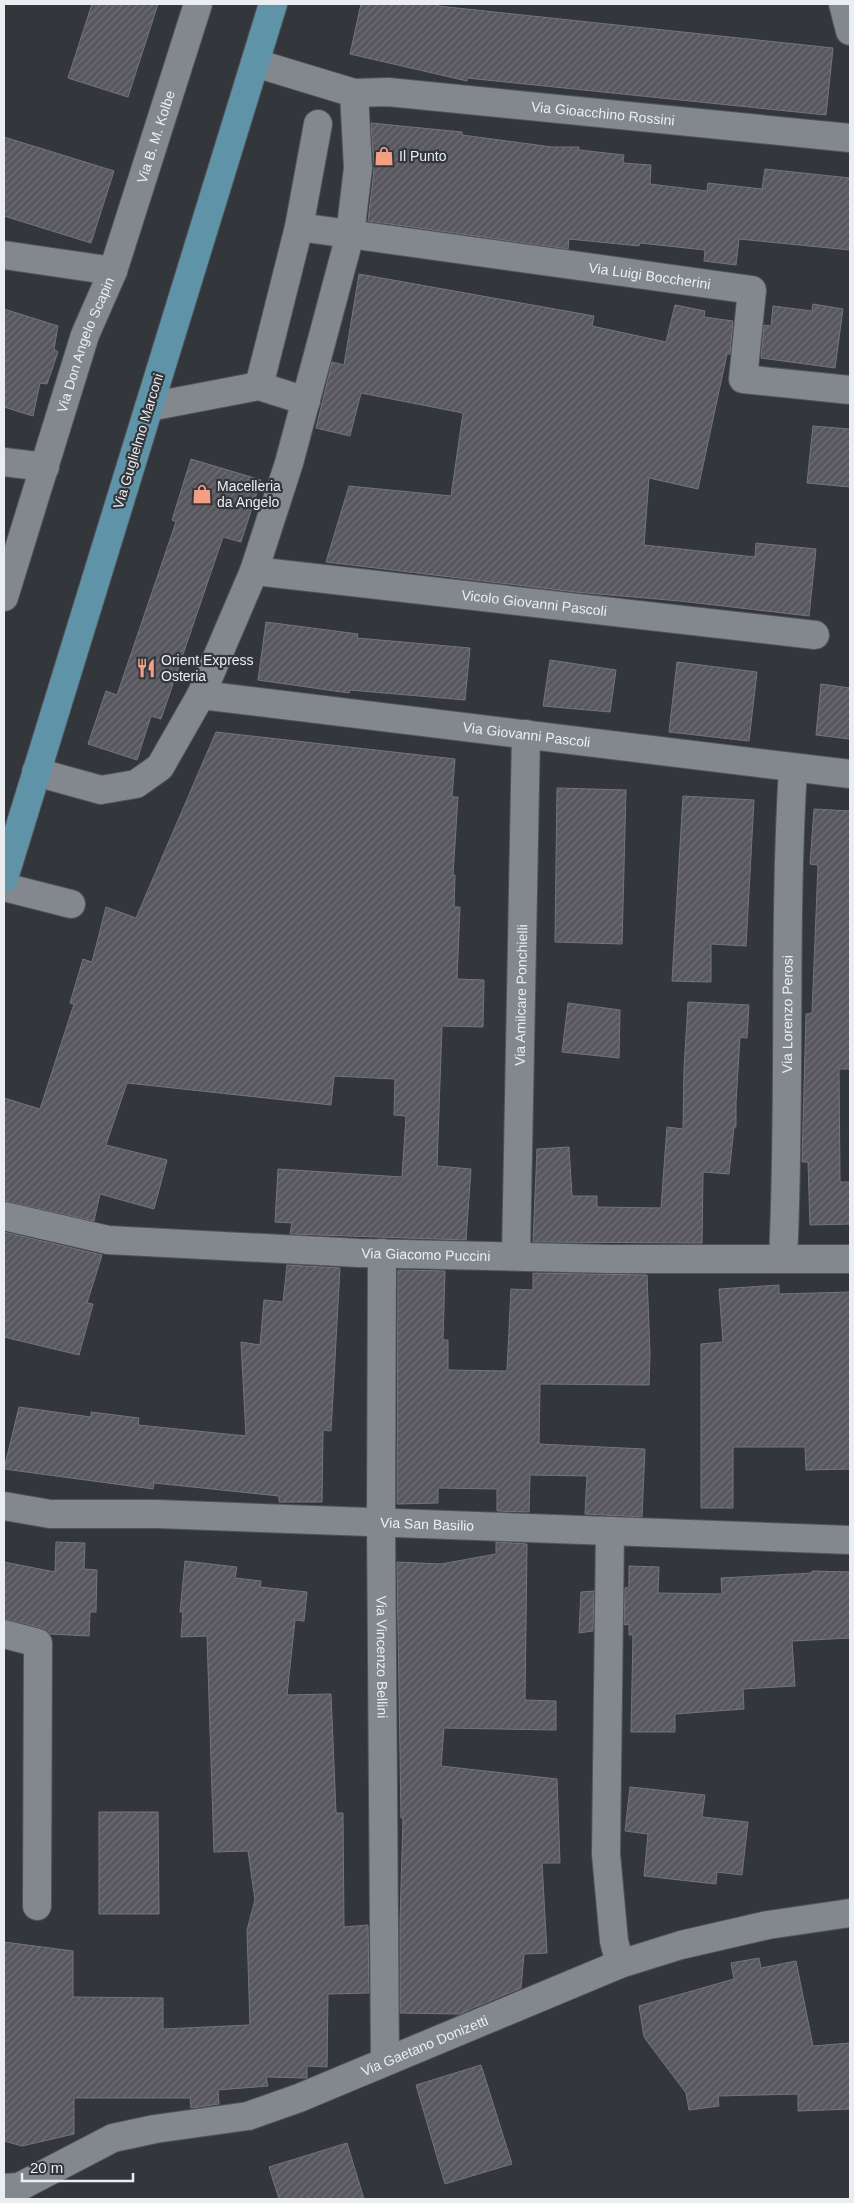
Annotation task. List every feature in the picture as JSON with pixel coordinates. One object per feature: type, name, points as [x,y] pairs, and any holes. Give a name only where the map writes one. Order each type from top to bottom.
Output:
[{"type":"main road","name":"Via Guglielmo Marconi","points":[[4,878],[11,831],[36,772],[273,4]]},
{"type":"street","name":"Via B. M. Kolbe","points":[[113,271],[198,4]]},
{"type":"street","points":[[843,4],[850,31]]},
{"type":"street","name":"Via Gioacchino Rossini","points":[[255,63],[354,93],[388,92],[849,132]]},
{"type":"street","points":[[36,772],[101,790],[136,784],[160,767],[201,695],[254,571],[290,463],[350,235],[358,168],[354,93]]},
{"type":"street","points":[[259,386],[299,227],[318,124]]},
{"type":"street","points":[[299,227],[350,235]]},
{"type":"street","name":"Via Luigi Boccherini","points":[[350,235],[752,290],[743,379],[850,390]]},
{"type":"street","name":"Via Don Angelo Scapin","points":[[4,255],[113,271],[86,335],[4,597]]},
{"type":"street","points":[[149,408],[259,386],[306,401]]},
{"type":"street","points":[[4,462],[45,467]]},
{"type":"street","name":"Vicolo Giovanni Pascoli","points":[[254,571],[816,635]]},
{"type":"street","name":"Via Giovanni Pascoli","points":[[201,695],[850,774]]},
{"type":"street","name":"Via Amilcare Ponchielli","points":[[516,1256],[526,734]]},
{"type":"street","name":"Via Lorenzo Perosi","points":[[783,1259],[788,1003],[788,893],[793,768]]},
{"type":"street","points":[[4,887],[71,904]]},
{"type":"street","name":"Via Giacomo Puccini","points":[[4,1216],[108,1240],[382,1253],[850,1260]]},
{"type":"street","name":"Via Vincenzo Bellini","points":[[382,1253],[381,1523],[385,2061]]},
{"type":"street","name":"Via San Basilio","points":[[4,1506],[50,1514],[157,1514],[850,1540]]},
{"type":"street","points":[[610,1531],[606,1854],[614,1941],[620,1964]]},
{"type":"street","points":[[4,1634],[38,1644],[37,1906]]},
{"type":"street","name":"Via Gaetano Donizetti","points":[[4,2188],[19,2187],[113,2138],[248,2116],[299,2098],[620,1964],[681,1946],[768,1925],[850,1913]]},
{"type":"building","points":[[92,4],[158,4],[128,97],[68,78]]},
{"type":"building","points":[[361,4],[439,4],[438,6],[833,48],[826,115],[467,78],[467,81],[350,54]]},
{"type":"building","points":[[371,123],[462,132],[462,135],[552,147],[579,147],[579,150],[624,155],[623,163],[651,165],[650,184],[707,191],[708,183],[762,189],[765,169],[850,178],[850,250],[739,239],[736,265],[704,261],[705,250],[640,243],[639,246],[569,239],[568,249],[368,221],[374,170]]},
{"type":"building","points":[[4,137],[114,171],[91,243],[4,216]]},
{"type":"building","points":[[359,274],[594,316],[592,326],[666,342],[675,305],[705,311],[704,317],[733,321],[730,354],[727,354],[698,489],[649,478],[644,545],[755,557],[756,543],[816,549],[809,616],[680,601],[575,592],[326,562],[349,486],[451,496],[463,413],[361,393],[350,436],[316,428],[332,362],[344,365]]},
{"type":"building","points":[[813,304],[843,309],[835,368],[761,358],[764,325],[771,326],[773,306],[812,311]]},
{"type":"building","points":[[4,309],[58,326],[54,349],[58,352],[47,384],[40,383],[33,416],[4,407]]},
{"type":"building","points":[[813,426],[850,429],[850,487],[807,483]]},
{"type":"building","points":[[191,459],[261,480],[241,542],[223,537],[161,719],[151,716],[137,760],[88,744],[106,691],[117,695],[176,522],[172,520]]},
{"type":"building","points":[[266,622],[358,634],[357,638],[470,648],[465,700],[350,690],[349,693],[258,680]]},
{"type":"building","points":[[550,660],[616,670],[610,712],[543,706]]},
{"type":"building","points":[[677,662],[757,672],[749,741],[669,732]]},
{"type":"building","points":[[821,684],[850,688],[850,739],[816,735]]},
{"type":"building","points":[[216,732],[455,759],[452,797],[458,797],[453,875],[455,875],[454,907],[460,907],[457,979],[484,980],[483,1027],[442,1026],[437,1166],[471,1169],[466,1240],[290,1234],[292,1223],[275,1222],[278,1169],[402,1177],[406,1116],[394,1115],[395,1079],[334,1076],[331,1105],[127,1083],[106,1145],[167,1160],[154,1209],[100,1194],[94,1221],[4,1201],[4,1098],[40,1109],[74,1004],[70,1003],[83,959],[92,962],[106,907],[136,918]]},
{"type":"building","points":[[557,788],[626,790],[622,944],[555,942]]},
{"type":"building","points":[[683,796],[754,800],[746,946],[711,944],[711,982],[672,981]]},
{"type":"building","points":[[814,809],[850,811],[850,1069],[839,1069],[840,1182],[850,1182],[850,1224],[810,1225],[808,1162],[802,1162],[806,1014],[812,1013],[818,865],[810,864]]},
{"type":"building","points":[[688,1002],[749,1005],[747,1038],[740,1037],[736,1127],[734,1127],[729,1174],[703,1172],[702,1243],[533,1242],[537,1149],[569,1147],[572,1196],[597,1196],[597,1207],[661,1208],[667,1127],[683,1129]]},
{"type":"building","points":[[568,1003],[620,1010],[619,1058],[562,1052]]},
{"type":"building","points":[[4,1232],[102,1255],[87,1303],[93,1304],[79,1355],[4,1337]]},
{"type":"building","points":[[287,1265],[340,1268],[331,1431],[323,1430],[322,1502],[279,1502],[279,1496],[154,1483],[153,1489],[4,1469],[19,1407],[91,1417],[91,1412],[139,1418],[138,1425],[246,1436],[241,1342],[260,1345],[264,1300],[283,1302]]},
{"type":"building","points":[[398,1270],[445,1271],[443,1340],[448,1340],[448,1370],[507,1371],[511,1289],[533,1290],[533,1273],[647,1275],[650,1354],[649,1385],[540,1384],[539,1444],[645,1449],[642,1517],[585,1514],[587,1476],[530,1475],[529,1512],[497,1511],[497,1489],[438,1488],[438,1503],[397,1504]]},
{"type":"building","points":[[779,1285],[779,1294],[850,1292],[850,1469],[806,1470],[805,1447],[733,1447],[733,1508],[701,1508],[701,1344],[723,1342],[719,1289]]},
{"type":"building","points":[[56,1542],[85,1543],[84,1569],[97,1570],[96,1612],[90,1612],[89,1636],[50,1634],[42,1628],[4,1619],[4,1562],[55,1572]]},
{"type":"building","points":[[496,1542],[527,1544],[525,1700],[556,1701],[556,1730],[444,1728],[441,1766],[557,1779],[560,1863],[542,1863],[547,1953],[524,1954],[521,1988],[460,2014],[400,2013],[403,1818],[401,1818],[397,1562],[441,1564],[496,1554]]},
{"type":"building","points":[[185,1561],[237,1567],[235,1578],[261,1581],[260,1587],[307,1592],[304,1621],[295,1620],[287,1695],[331,1694],[336,1813],[343,1813],[344,1927],[368,1925],[369,1993],[328,1994],[327,2067],[307,2066],[307,2078],[266,2077],[268,2086],[218,2090],[219,2104],[191,2108],[190,2098],[74,2098],[74,2134],[22,2146],[4,2141],[4,1942],[73,1951],[73,1997],[163,1998],[163,2029],[250,2025],[247,1930],[255,1900],[248,1851],[214,1852],[207,1636],[181,1637],[183,1612],[180,1612]]},
{"type":"building","points":[[629,1566],[659,1567],[658,1593],[722,1594],[721,1578],[812,1573],[812,1571],[850,1572],[850,1638],[792,1641],[795,1686],[743,1689],[744,1709],[675,1714],[675,1732],[631,1732],[633,1635],[629,1635],[629,1624],[624,1625],[625,1588],[629,1587]]},
{"type":"building","points":[[594,1591],[593,1631],[579,1633],[581,1592]]},
{"type":"building","points":[[630,1787],[705,1795],[702,1817],[748,1822],[742,1875],[717,1872],[716,1884],[644,1876],[648,1834],[625,1831]]},
{"type":"building","points":[[99,1812],[158,1812],[159,1914],[99,1914]]},
{"type":"building","points":[[759,1958],[761,1968],[796,1961],[813,2046],[850,2043],[850,2109],[798,2111],[798,2094],[718,2096],[719,2106],[689,2110],[686,2093],[644,2037],[639,2006],[734,1979],[731,1963]]},
{"type":"building","points":[[481,2065],[512,2164],[445,2184],[416,2085]]},
{"type":"building","points":[[347,2143],[364,2199],[279,2199],[269,2167]]},
{"type":"place","name":"Il Punto","points":[[384,156]]},
{"type":"place","name":"Macelleria da Angelo","points":[[202,494]]},
{"type":"place","name":"Orient Express Osteria","points":[[146,668]]}]
